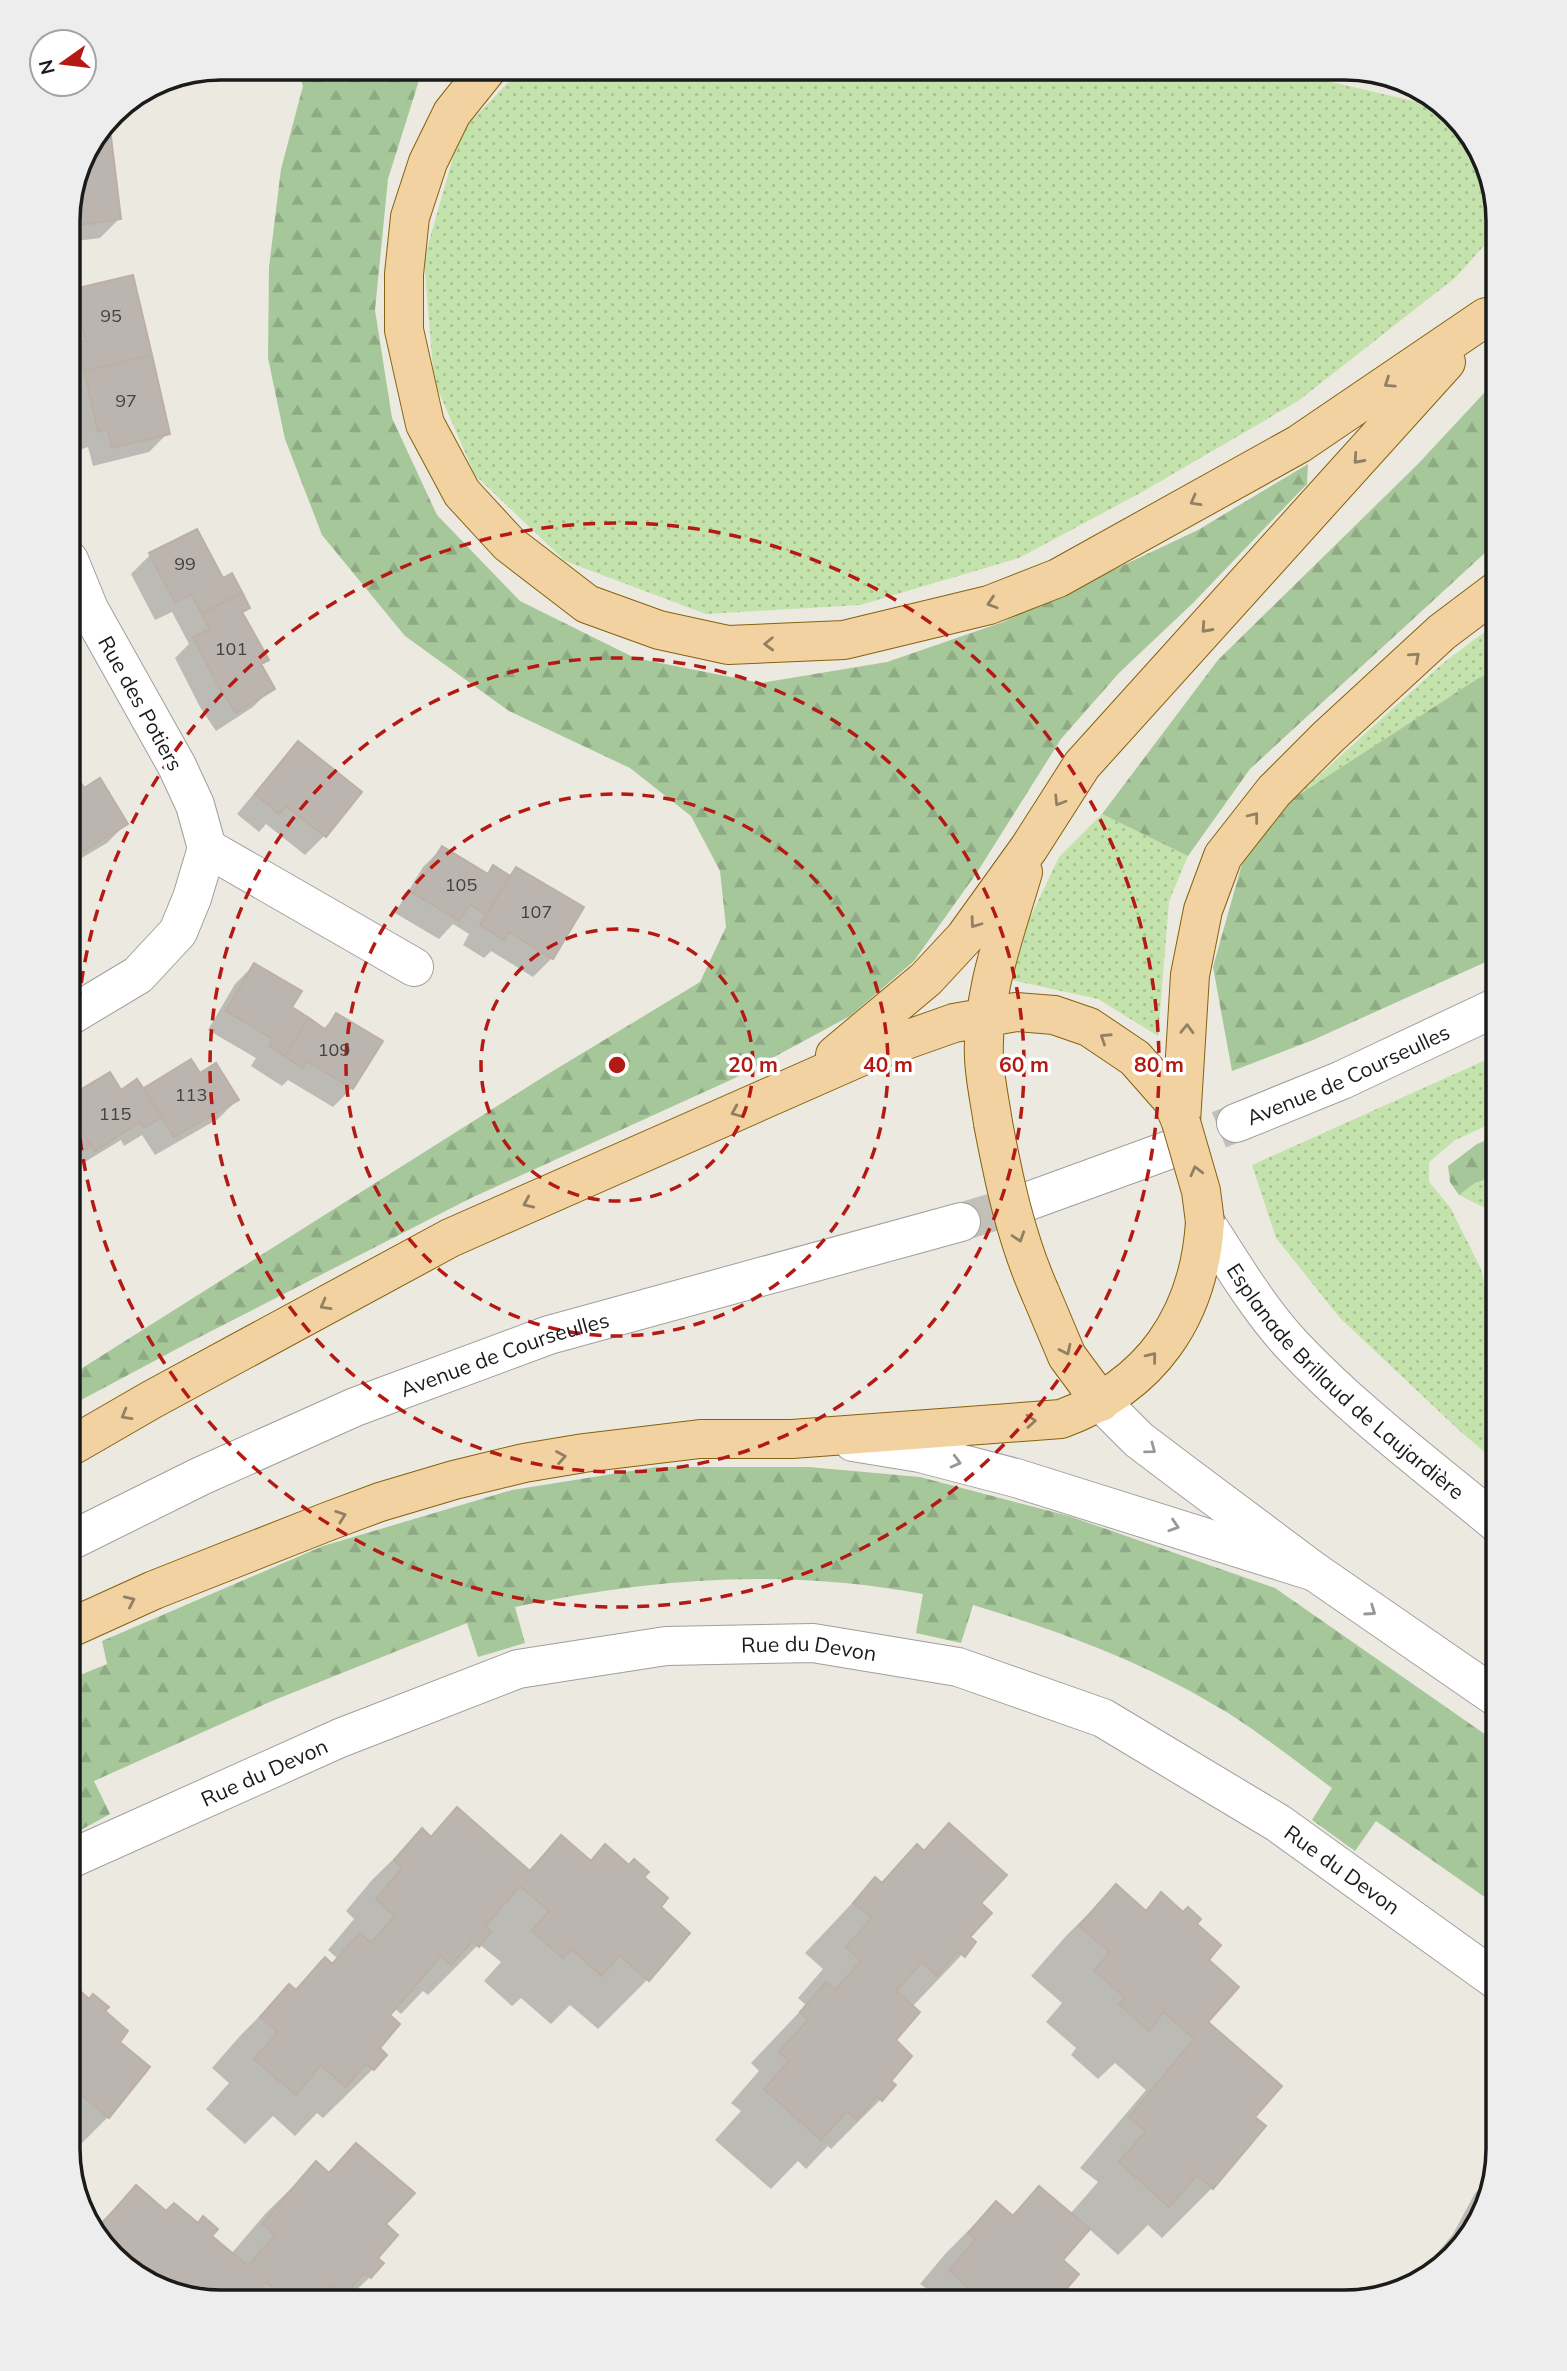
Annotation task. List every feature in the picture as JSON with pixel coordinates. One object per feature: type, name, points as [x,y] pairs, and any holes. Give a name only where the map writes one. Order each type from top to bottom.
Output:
[{"type":"main road","points":[[478,81],[452,113],[428,162],[410,217],[404,274],[404,330],[425,424],[462,493],[509,544],[587,604],[659,630],[728,645],[844,640],[989,605],[1058,578],[1299,444],[1486,314]]},
{"type":"main road","points":[[799,1085],[926,979],[965,937],[1029,848],[1082,765],[1486,317]]},
{"type":"main road","points":[[1176,1117],[1190,975],[1203,910],[1223,856],[1274,791],[1328,737],[1441,632],[1486,599]]},
{"type":"main road","points":[[1029,848],[992,981],[986,1016],[984,1058],[993,1123],[1010,1207],[1030,1269],[1067,1356],[1101,1402]]},
{"type":"main road","points":[[80,1441],[450,1238],[897,1042],[954,1023],[1016,1012],[1054,1015],[1089,1027],[1135,1058],[1176,1117],[1201,1191],[1210,1237],[1190,1301],[1177,1326],[1143,1369],[1101,1402],[1061,1419],[792,1439],[700,1439],[524,1463],[380,1502],[227,1560],[80,1623]]},
{"type":"street","name":"Rue des Potiers","points":[[81,590],[177,766],[195,805],[207,848]]},
{"type":"street","points":[[81,1009],[138,975],[177,932],[192,898],[207,848],[414,967]]},
{"type":"street","name":"Avenue de Courseulles","points":[[1236,1123],[1342,1080],[1486,1012]]},
{"type":"street","points":[[1026,1202],[1176,1117]]},
{"type":"street","name":"Avenue de Courseulles","points":[[80,1536],[201,1476],[355,1407],[549,1335],[961,1222]]},
{"type":"street","name":"Esplanade Brillaud de Laujardière","points":[[1210,1237],[1276,1325],[1330,1383],[1486,1514]]},
{"type":"street","points":[[1101,1402],[1139,1440],[1315,1572],[1486,1690]]},
{"type":"street","points":[[792,1439],[862,1443],[920,1453],[1092,1500],[1315,1572]]},
{"type":"street","name":"Rue du Devon","points":[[80,1855],[340,1738],[518,1669],[666,1646],[813,1643],[958,1667],[1103,1718],[1278,1823],[1486,1973]]},
{"type":"green space","points":[[301,81],[419,81],[388,179],[375,310],[392,418],[437,515],[520,601],[635,658],[761,683],[887,662],[1003,622],[1198,530],[1308,464],[1307,484],[1193,603],[1119,673],[1061,739],[976,874],[914,961],[850,1016],[735,1078],[469,1199],[80,1400],[80,1369],[548,1074],[700,982],[726,927],[720,871],[691,816],[630,768],[509,711],[405,636],[322,535],[285,439],[268,358],[269,267],[281,169],[303,86]]},
{"type":"green space","points":[[510,81],[1327,81],[1423,103],[1452,128],[1468,151],[1482,185],[1486,244],[1456,277],[1298,401],[1142,492],[1019,558],[860,605],[706,614],[565,561],[475,475],[434,381],[424,259],[460,133]]},
{"type":"green space","points":[[1486,391],[1486,552],[1250,769],[1188,856],[1102,814],[1218,660],[1418,464]]},
{"type":"green space","points":[[1486,631],[1486,674],[1294,798],[1442,664]]},
{"type":"green space","points":[[1486,674],[1486,962],[1313,1040],[1232,1071],[1213,967],[1245,853],[1294,798]]},
{"type":"green space","points":[[1102,814],[1188,856],[1169,901],[1158,1036],[1098,999],[1012,980],[1028,922],[1059,857]]},
{"type":"green space","points":[[1486,1060],[1486,1126],[1455,1140],[1429,1162],[1429,1182],[1450,1207],[1481,1269],[1486,1288],[1486,1453],[1340,1318],[1276,1238],[1252,1165]]},
{"type":"green space","points":[[1486,1140],[1486,1179],[1475,1183],[1459,1195],[1450,1182],[1448,1166]]},
{"type":"green space","points":[[1486,1179],[1486,1208],[1459,1195],[1475,1183]]},
{"type":"green space","points":[[656,1467],[809,1467],[920,1477],[1069,1516],[1275,1588],[1486,1735],[1486,1898],[1376,1821],[1355,1851],[1312,1820],[1332,1788],[1228,1713],[1167,1679],[1104,1650],[973,1605],[961,1643],[916,1633],[923,1594],[820,1581],[769,1579],[668,1583],[515,1607],[525,1643],[478,1657],[467,1623],[272,1701],[94,1781],[110,1814],[80,1830],[80,1675],[107,1664],[102,1641],[323,1546],[512,1490]]},
{"type":"building","points":[[109,137],[121,219],[81,225],[85,185],[95,159]]},
{"type":"building","points":[[133,275],[152,355],[84,371],[81,342],[86,341],[81,319],[81,287]]},
{"type":"building","points":[[152,355],[170,434],[112,448],[107,429],[98,432],[84,371]]},
{"type":"building","points":[[197,529],[223,578],[232,573],[242,592],[202,614],[191,594],[175,603],[149,553]]},
{"type":"building","points":[[242,592],[250,608],[242,612],[269,660],[261,664],[275,689],[236,713],[193,637],[210,629],[202,614]]},
{"type":"building","points":[[298,741],[362,792],[326,837],[286,806],[279,814],[255,794]]},
{"type":"building","points":[[100,778],[128,824],[81,853],[81,783],[84,788]]},
{"type":"building","points":[[442,846],[488,874],[493,865],[510,876],[487,915],[470,904],[459,921],[413,893]]},
{"type":"building","points":[[516,867],[584,907],[553,959],[509,932],[504,940],[480,925]]},
{"type":"building","points":[[254,963],[302,991],[292,1007],[309,1018],[285,1056],[269,1046],[273,1039],[226,1011]]},
{"type":"building","points":[[336,1013],[383,1041],[353,1089],[307,1061],[302,1068],[285,1056],[309,1018],[326,1030]]},
{"type":"building","points":[[191,1059],[200,1073],[216,1063],[239,1100],[174,1137],[144,1088]]},
{"type":"building","points":[[110,1072],[121,1090],[137,1079],[162,1117],[144,1128],[140,1122],[95,1151],[81,1128],[81,1090]]},
{"type":"building","points":[[81,1129],[91,1146],[81,1152]]},
{"type":"building","points":[[457,1807],[530,1871],[561,1835],[591,1861],[605,1844],[629,1865],[634,1859],[649,1872],[644,1877],[668,1898],[661,1907],[690,1933],[649,1981],[619,1955],[602,1976],[571,1949],[563,1958],[532,1931],[549,1911],[520,1886],[485,1926],[491,1932],[479,1947],[472,1941],[451,1965],[441,1956],[390,2015],[400,2024],[380,2048],[387,2055],[374,2070],[366,2063],[346,2087],[321,2065],[296,2095],[254,2059],[278,2032],[260,2017],[289,1984],[296,1990],[325,1957],[332,1964],[360,1933],[371,1943],[395,1916],[376,1899],[402,1868],[394,1860],[422,1828],[431,1837]]},
{"type":"building","points":[[949,1823],[1007,1875],[981,1903],[992,1913],[970,1937],[976,1942],[965,1957],[958,1951],[937,1976],[922,1962],[896,1991],[920,2012],[896,2040],[912,2056],[891,2081],[896,2085],[882,2101],[877,2096],[857,2120],[847,2111],[821,2140],[764,2089],[789,2061],[779,2052],[808,2020],[800,2012],[826,1982],[835,1990],[861,1961],[846,1947],[872,1918],[853,1903],[875,1877],[882,1883],[917,1844],[924,1851]]},
{"type":"building","points":[[1116,1884],[1146,1911],[1161,1892],[1183,1912],[1188,1907],[1201,1919],[1197,1924],[1221,1945],[1209,1960],[1239,1987],[1208,2022],[1282,2086],[1255,2117],[1266,2126],[1213,2189],[1197,2175],[1169,2207],[1119,2162],[1146,2131],[1129,2117],[1194,2039],[1164,2012],[1149,2031],[1119,2004],[1125,1997],[1094,1971],[1110,1952],[1079,1926]]},
{"type":"building","points":[[80,1991],[89,1999],[93,1994],[109,2007],[105,2011],[128,2031],[120,2042],[150,2067],[109,2118],[80,2094]]},
{"type":"building","points":[[356,2143],[415,2193],[386,2224],[398,2235],[378,2258],[384,2263],[371,2278],[364,2273],[349,2290],[337,2290],[331,2285],[326,2290],[276,2290],[266,2282],[259,2290],[194,2288],[159,2276],[143,2267],[122,2249],[102,2224],[136,2185],[166,2211],[174,2203],[198,2223],[203,2216],[218,2229],[212,2236],[248,2266],[275,2235],[262,2224],[316,2161],[329,2173]]},
{"type":"building","points":[[1039,2186],[1090,2229],[1063,2260],[1079,2274],[1066,2290],[964,2290],[967,2286],[949,2270],[976,2239],[968,2233],[996,2201],[1013,2216]]},
{"type":"tunnel","points":[[1166,1151],[1236,1123]]},
{"type":"tunnel","points":[[961,1222],[1026,1202]]}]
